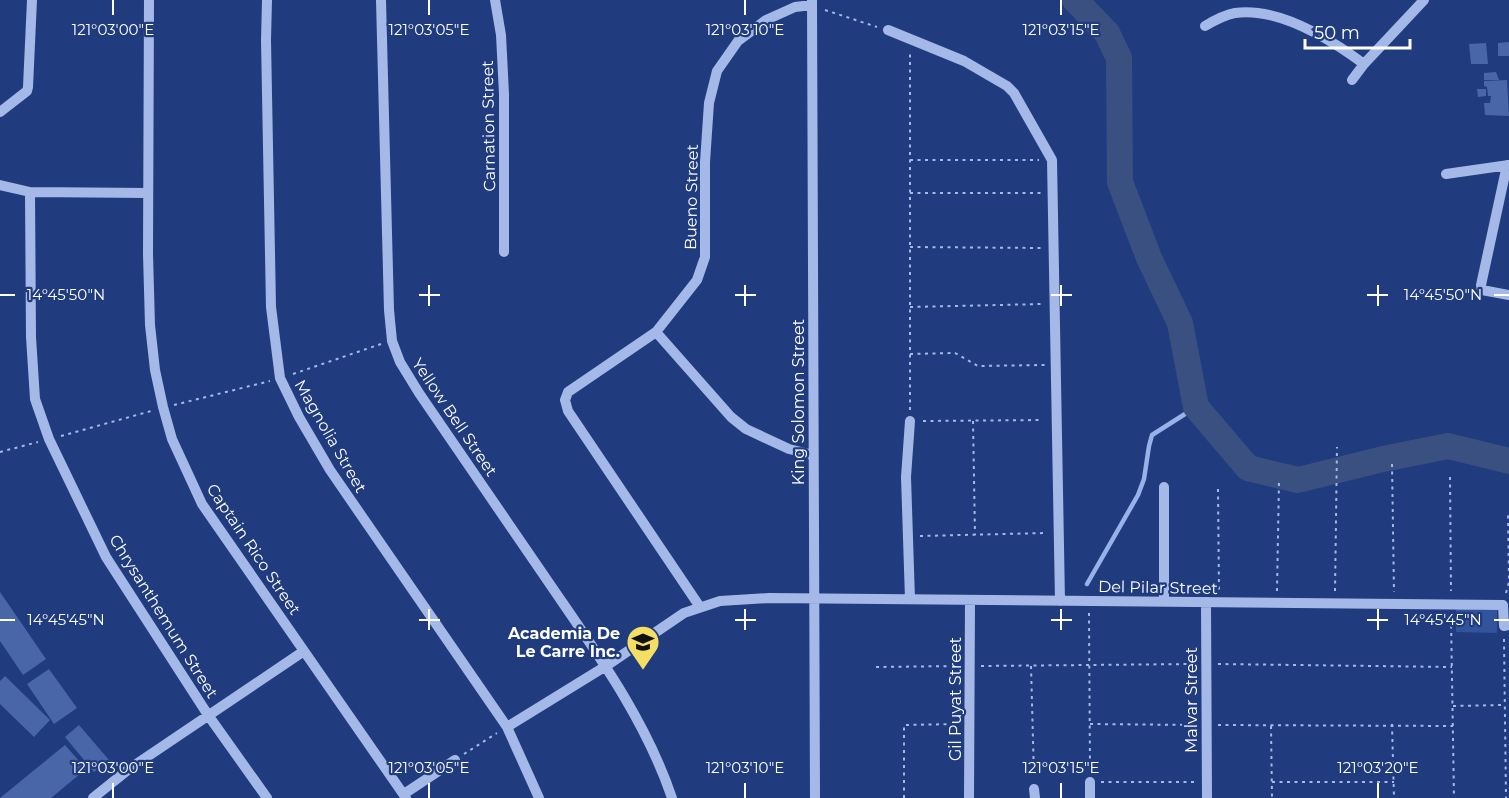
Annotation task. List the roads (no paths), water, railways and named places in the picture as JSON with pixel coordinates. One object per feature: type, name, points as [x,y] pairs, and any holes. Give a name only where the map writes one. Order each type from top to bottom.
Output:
[{"type":"street","points":[[0,112],[27,91],[32,0]]},
{"type":"street","name":"Captain Rico Street","points":[[149,0],[150,325],[163,408],[172,439],[202,504],[405,796]]},
{"type":"street","name":"Magnolia Street","points":[[267,0],[271,307],[280,378],[299,417],[330,470],[507,727],[539,798]]},
{"type":"street","name":"Yellow Bell Street","points":[[381,0],[388,286],[392,341],[400,362],[418,393],[606,666],[647,737],[672,798]]},
{"type":"street","name":"Carnation Street","points":[[495,0],[501,35],[504,94],[504,252]]},
{"type":"street","points":[[1352,81],[1364,64],[1424,0]]},
{"type":"street","name":"Bueno Street","points":[[700,607],[568,411],[565,400],[568,392],[656,332],[697,280],[705,257],[705,162],[710,103],[717,71],[738,41],[766,20],[795,7],[812,3]]},
{"type":"street","name":"King Solomon Street","points":[[812,3],[815,798]]},
{"type":"street","points":[[1205,26],[1220,17],[1255,12],[1310,30],[1336,43],[1364,64]]},
{"type":"street","points":[[888,30],[964,61],[1007,86],[1014,93],[1052,160],[1060,601]]},
{"type":"street","points":[[1446,174],[1508,165],[1481,285],[1482,290],[1509,295]]},
{"type":"street","points":[[0,185],[30,192],[148,193]]},
{"type":"street","name":"Chrysanthemum Street","points":[[30,192],[31,337],[35,399],[49,439],[106,557],[208,715],[267,798]]},
{"type":"street","points":[[656,332],[731,417],[746,429],[789,449],[813,455]]},
{"type":"street","points":[[910,421],[906,477],[910,599]]},
{"type":"street","points":[[1164,487],[1164,602]]},
{"type":"street","name":"Del Pilar Street","points":[[507,727],[606,666],[684,613],[720,601],[813,598],[1503,605],[1506,626]]},
{"type":"street","name":"Gil Puyat Street","points":[[969,798],[970,600]]},
{"type":"street","name":"Malvar Street","points":[[1206,602],[1207,798]]},
{"type":"street","points":[[93,798],[129,769],[304,651]]},
{"type":"street","points":[[405,796],[455,760]]},
{"type":"street","points":[[1090,782],[1090,798]]},
{"type":"waterway","points":[[1075,0],[1107,33],[1119,58],[1120,182],[1149,258],[1180,323],[1196,407],[1248,468],[1298,480],[1448,446],[1509,461]]},
{"type":"waterway","points":[[1087,584],[1138,495],[1144,479],[1152,435],[1196,407]]},
{"type":"place","name":"Academia De Le Carre Inc.","points":[[643,671]]}]
